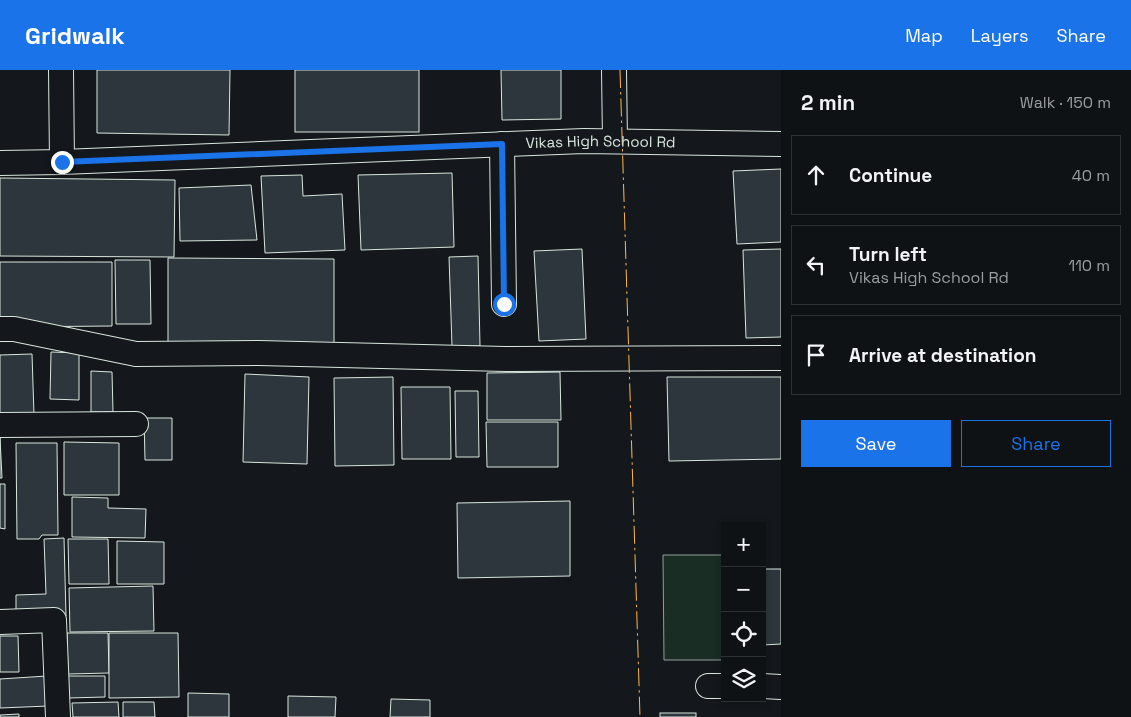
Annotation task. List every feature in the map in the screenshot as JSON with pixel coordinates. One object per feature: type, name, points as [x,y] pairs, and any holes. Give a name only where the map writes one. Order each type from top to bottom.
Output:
[{"type":"street","points":[[61,70],[62,162]]},
{"type":"street","points":[[614,70],[615,141]]},
{"type":"street","name":"Vikas High School Rd","points":[[0,163],[615,141],[781,144]]},
{"type":"street","points":[[502,144],[504,304]]},
{"type":"street","points":[[0,329],[14,329],[136,354],[259,353],[505,359],[781,358]]},
{"type":"street","points":[[0,425],[136,424]]},
{"type":"street","points":[[0,622],[54,620],[58,717]]},
{"type":"street","points":[[766,686],[781,687]]},
{"type":"green space","points":[[663,555],[721,555],[721,660],[664,660]]},
{"type":"building","points":[[97,70],[230,70],[229,135],[97,133]]},
{"type":"building","points":[[295,70],[419,70],[419,132],[295,132]]},
{"type":"building","points":[[501,70],[561,70],[561,119],[502,120]]},
{"type":"building","points":[[781,169],[781,242],[737,244],[733,171]]},
{"type":"building","points":[[452,173],[454,247],[361,250],[358,175]]},
{"type":"building","points":[[302,175],[303,196],[342,194],[345,250],[265,253],[261,176]]},
{"type":"building","points":[[0,178],[175,180],[174,257],[0,256]]},
{"type":"building","points":[[251,185],[257,240],[180,241],[179,188]]},
{"type":"building","points":[[582,249],[586,339],[539,341],[534,251]]},
{"type":"building","points":[[781,249],[781,337],[746,338],[743,250]]},
{"type":"building","points":[[478,256],[480,346],[452,346],[449,257]]},
{"type":"building","points":[[168,258],[334,259],[334,343],[168,342]]},
{"type":"building","points":[[115,260],[150,260],[151,324],[116,324]]},
{"type":"building","points":[[0,262],[112,262],[112,326],[0,327]]},
{"type":"building","points":[[51,352],[79,353],[79,400],[50,399]]},
{"type":"building","points":[[32,354],[34,415],[0,416],[0,355]]},
{"type":"building","points":[[91,371],[112,372],[113,412],[91,412]]},
{"type":"building","points":[[560,372],[561,420],[487,420],[487,373]]},
{"type":"building","points":[[245,374],[309,377],[307,464],[243,462]]},
{"type":"building","points":[[393,377],[394,465],[335,466],[334,378]]},
{"type":"building","points":[[667,377],[781,377],[781,459],[669,461]]},
{"type":"building","points":[[401,387],[450,387],[451,459],[402,459]]},
{"type":"building","points":[[455,391],[478,391],[479,457],[456,457]]},
{"type":"building","points":[[144,418],[172,418],[172,460],[145,460]]},
{"type":"building","points":[[486,422],[558,422],[558,467],[487,467]]},
{"type":"building","points":[[0,438],[2,478],[0,478]]},
{"type":"building","points":[[64,442],[119,443],[119,495],[64,495]]},
{"type":"building","points":[[16,443],[57,443],[58,535],[42,535],[39,539],[17,539]]},
{"type":"building","points":[[0,484],[5,484],[5,529],[0,528]]},
{"type":"building","points":[[72,497],[108,498],[108,508],[146,509],[145,538],[72,537]]},
{"type":"building","points":[[570,501],[570,576],[458,578],[457,503]]},
{"type":"building","points":[[64,538],[66,616],[16,618],[16,595],[46,594],[44,539]]},
{"type":"building","points":[[68,539],[108,539],[109,584],[69,584]]},
{"type":"building","points":[[117,541],[164,542],[164,584],[117,584]]},
{"type":"building","points":[[766,569],[781,569],[781,644],[766,645]]},
{"type":"building","points":[[153,586],[154,631],[70,632],[69,588]]},
{"type":"building","points":[[67,633],[108,633],[109,673],[68,674]]},
{"type":"building","points":[[109,633],[178,633],[179,697],[109,698]]},
{"type":"building","points":[[0,636],[18,636],[19,672],[0,672]]},
{"type":"building","points":[[47,676],[49,706],[0,708],[0,679]]},
{"type":"building","points":[[68,676],[105,676],[105,697],[68,698]]},
{"type":"building","points":[[188,693],[229,694],[229,717],[188,717]]},
{"type":"building","points":[[288,696],[336,697],[335,717],[288,717]]},
{"type":"building","points":[[391,699],[430,700],[430,717],[390,717]]},
{"type":"building","points":[[118,702],[119,717],[73,717],[72,703]]},
{"type":"building","points":[[123,702],[154,702],[155,717],[123,717]]},
{"type":"building","points":[[660,713],[696,713],[696,717],[660,717]]},
{"type":"building","points":[[19,714],[19,717],[0,717],[0,715]]},
{"type":"power","points":[[620,70],[640,717]]},
{"type":"route","points":[[62,162],[502,144],[504,304]]}]
